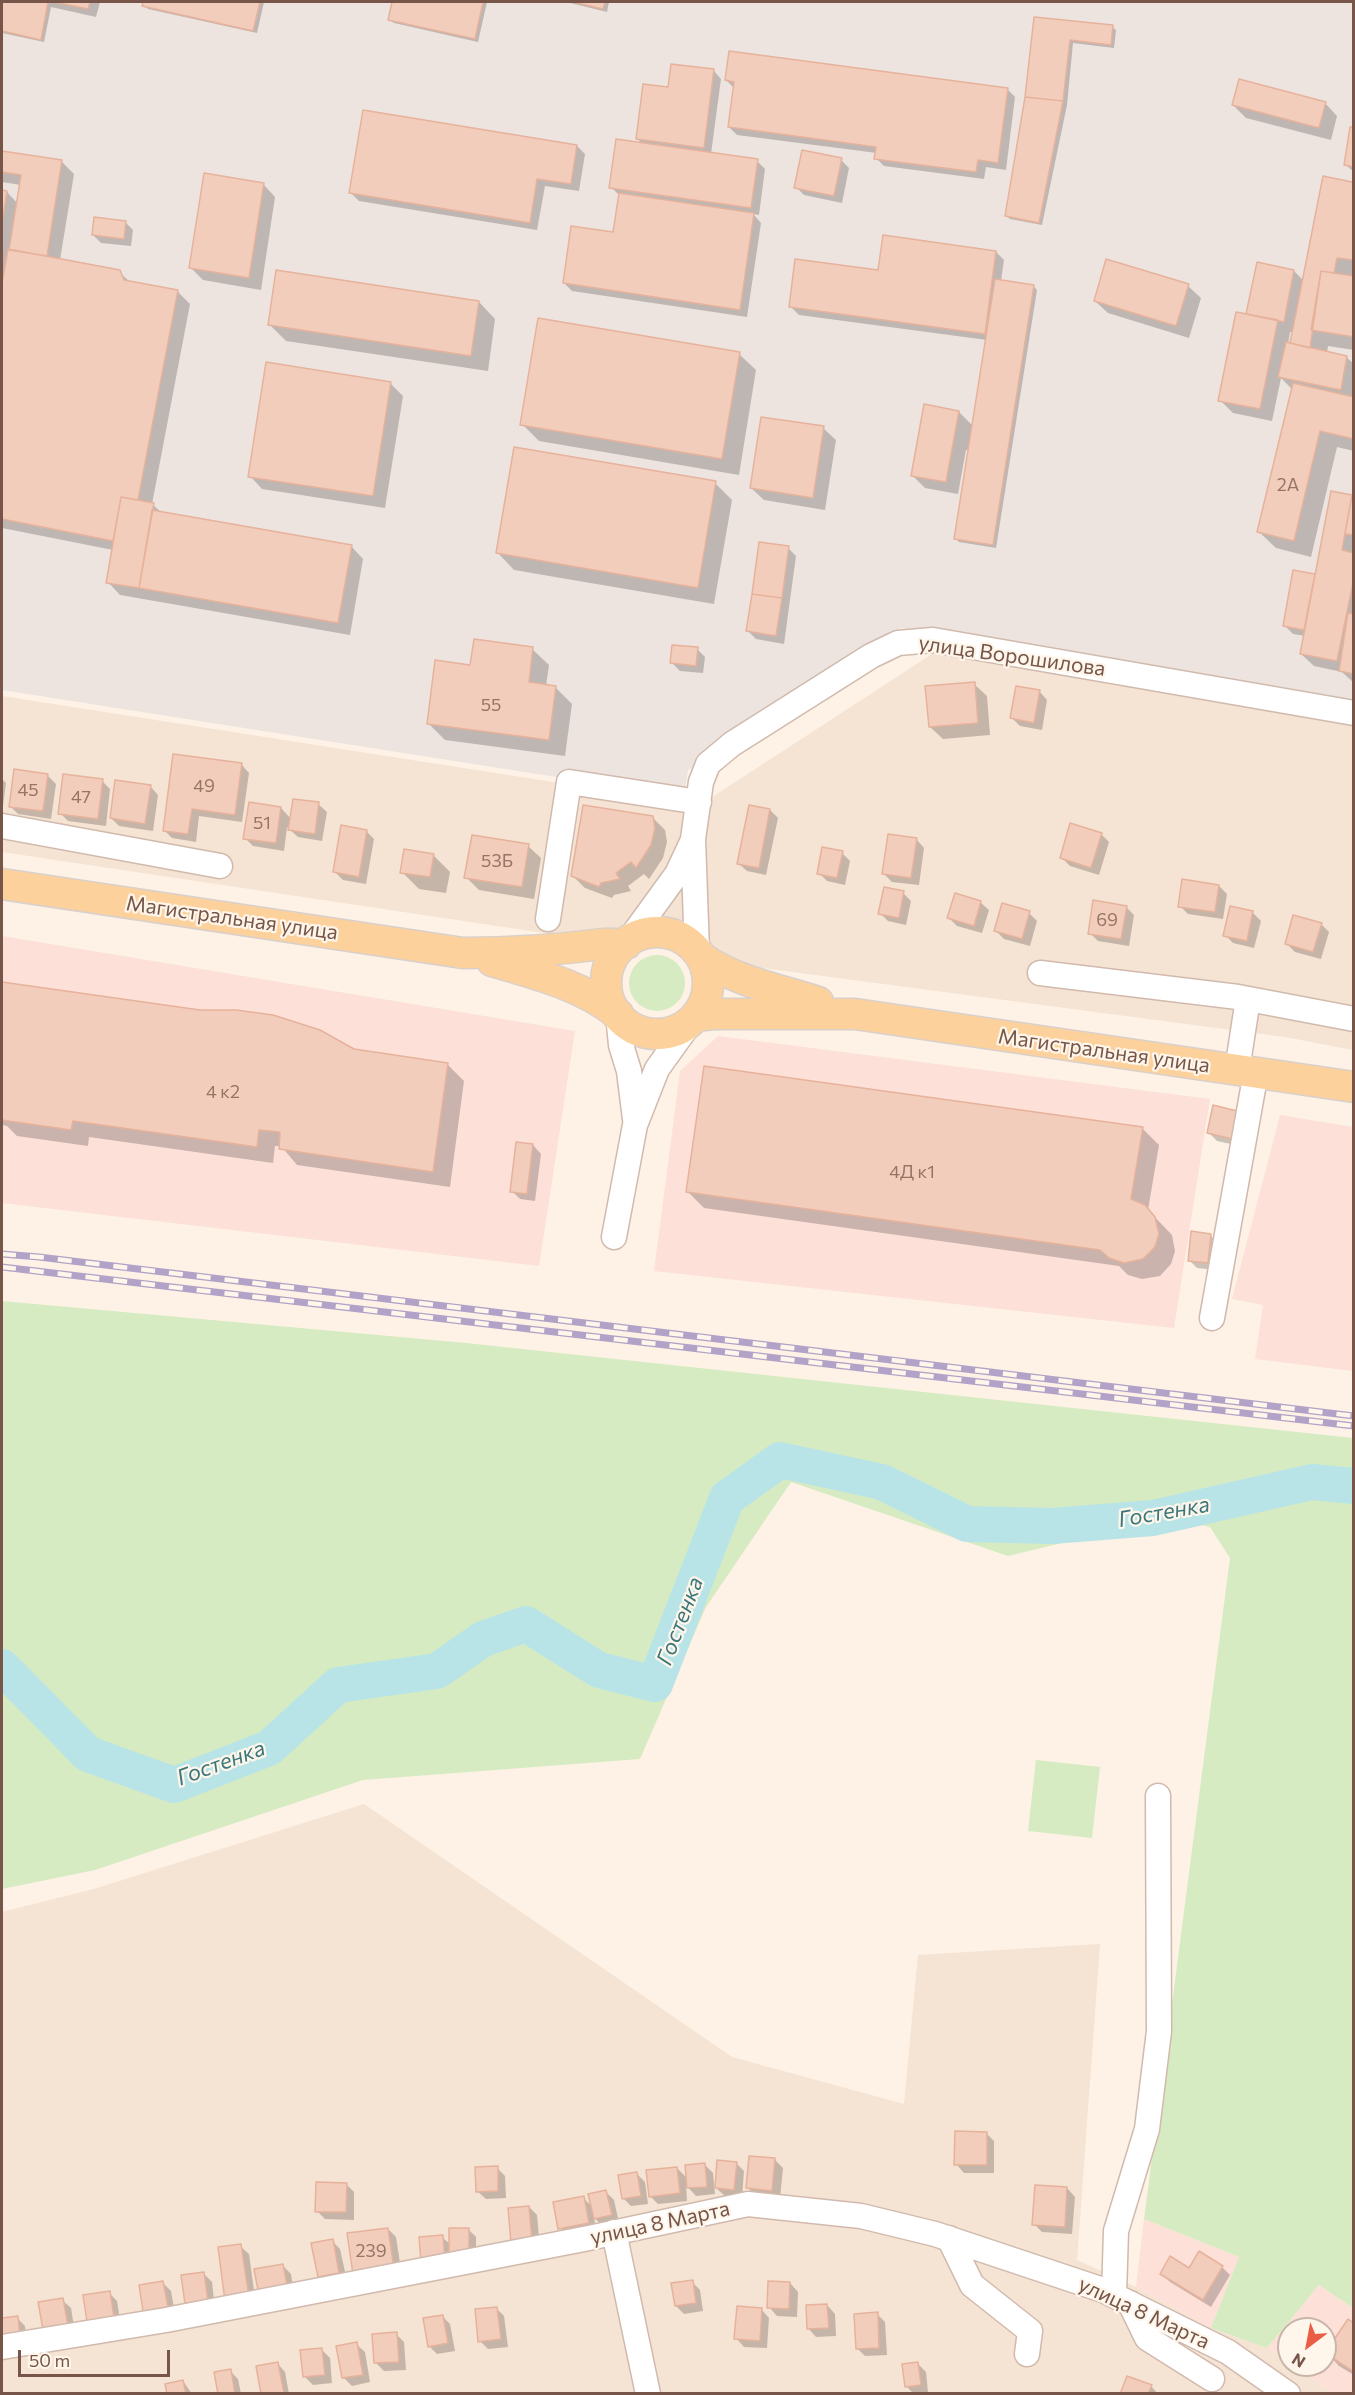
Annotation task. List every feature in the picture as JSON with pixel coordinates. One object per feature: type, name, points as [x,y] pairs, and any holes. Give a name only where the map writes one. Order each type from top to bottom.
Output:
[{"type":"main road","name":"Магистральная улица","points":[[2,884],[463,953],[516,953],[569,949],[628,942],[640,935],[665,933],[678,937],[718,970],[759,986],[855,1014],[1353,1087]]},
{"type":"main road","points":[[618,1014],[610,1002],[607,981],[612,960],[628,942]]},
{"type":"main road","name":"Магистральная улица","points":[[463,953],[560,983],[604,1003],[630,1026],[650,1034],[671,1032],[693,1020],[723,1014],[855,1014]]},
{"type":"main road","points":[[693,1020],[706,998],[708,988],[708,978],[699,955]]},
{"type":"street","name":"улица Ворошилова","points":[[693,839],[703,773],[708,764],[723,750],[871,656],[905,642],[933,640],[1353,713]]},
{"type":"street","points":[[548,919],[569,782],[699,802]]},
{"type":"street","points":[[2,826],[220,866]]},
{"type":"street","points":[[628,942],[676,874],[693,839]]},
{"type":"street","points":[[693,839],[699,955]]},
{"type":"street","points":[[1040,973],[1248,999],[1353,1019]]},
{"type":"street","points":[[1212,1318],[1247,1071],[1248,999]]},
{"type":"street","points":[[618,1014],[621,1045],[629,1071],[635,1125]]},
{"type":"street","points":[[614,1237],[635,1125],[657,1070],[693,1020]]},
{"type":"street","points":[[1158,1796],[1159,2031],[1147,2129],[1116,2231],[1122,2299],[1147,2338],[1212,2379]]},
{"type":"street","name":"улица 8 Марта","points":[[2,2347],[166,2320],[748,2204],[861,2216],[949,2238],[1122,2299],[1228,2352],[1288,2394]]},
{"type":"street","points":[[614,2232],[648,2394]]},
{"type":"street","points":[[949,2238],[972,2285],[1030,2331],[1027,2354]]},
{"type":"shaded area","points":[[2,2],[1353,2],[1353,711],[901,628],[688,770],[684,797],[2,690]]},
{"type":"shaded area","points":[[946,645],[1353,726],[1353,1050],[1285,1037],[732,964],[675,919],[591,940],[2,852],[2,696],[700,805]]},
{"type":"shaded area","points":[[2,936],[575,1031],[539,1266],[2,1203]]},
{"type":"shaded area","points":[[718,1036],[1210,1099],[1174,1328],[654,1271],[680,1071]]},
{"type":"shaded area","points":[[1280,1115],[1353,1127],[1353,1371],[1255,1359],[1263,1305],[1232,1299]]},
{"type":"shaded area","points":[[364,1804],[732,2057],[904,2104],[918,1955],[1100,1944],[1077,2260],[1136,2287],[1211,2328],[1267,2348],[1277,2355],[1277,2377],[1310,2377],[1333,2393],[2,2393],[2,1912],[94,1889]]},
{"type":"shaded area","points":[[1144,2219],[1239,2257],[1211,2328],[1136,2287]]},
{"type":"shaded area","points":[[1319,2285],[1353,2308],[1353,2393],[1333,2393],[1309,2377],[1337,2377],[1337,2317],[1293,2317]]},
{"type":"shaded area","points":[[1277,2336],[1277,2355],[1267,2348]]},
{"type":"green space","points":[[657,955],[668,957],[677,963],[683,972],[685,983],[683,994],[677,1003],[668,1009],[657,1011],[646,1009],[637,1003],[631,994],[629,983],[631,972],[637,963],[646,957]]},
{"type":"green space","points":[[2,1301],[466,1343],[1353,1438],[1353,2308],[1319,2285],[1293,2317],[1277,2317],[1277,2336],[1267,2348],[1211,2328],[1239,2257],[1144,2219],[1230,1558],[1210,1527],[1169,1517],[1008,1556],[791,1482],[706,1607],[640,1759],[363,1780],[95,1870],[2,1889]]},
{"type":"green space","points":[[1036,1760],[1100,1767],[1092,1838],[1028,1831]]},
{"type":"building","points":[[2,2],[48,2],[41,40],[2,31]]},
{"type":"building","points":[[54,2],[90,2],[88,9]]},
{"type":"building","points":[[143,2],[260,2],[253,31],[142,6]]},
{"type":"building","points":[[392,2],[483,2],[475,39],[388,20]]},
{"type":"building","points":[[573,2],[605,2],[603,9]]},
{"type":"building","points":[[1034,17],[1113,25],[1111,45],[1070,40],[1063,101],[1025,97]]},
{"type":"building","points":[[729,51],[1008,88],[998,163],[978,160],[976,172],[874,159],[876,147],[728,127],[734,82],[725,80]]},
{"type":"building","points":[[671,64],[714,69],[704,148],[636,139],[643,84],[668,87]]},
{"type":"building","points":[[1239,79],[1326,102],[1319,128],[1232,105]]},
{"type":"building","points":[[1025,97],[1063,101],[1039,223],[1005,216]]},
{"type":"building","points":[[363,110],[577,145],[571,184],[537,179],[530,223],[349,193]]},
{"type":"building","points":[[1350,127],[1354,127],[1354,167],[1344,165]]},
{"type":"building","points":[[616,139],[758,159],[751,208],[609,188]]},
{"type":"building","points":[[802,150],[842,158],[834,196],[794,188]]},
{"type":"building","points":[[2,151],[62,160],[47,256],[9,250],[21,175],[2,172]]},
{"type":"building","points":[[204,173],[264,183],[249,278],[189,268]]},
{"type":"building","points":[[1323,176],[1354,184],[1354,260],[1337,258],[1334,273],[1321,271],[1310,348],[1290,343]]},
{"type":"building","points":[[2,190],[7,191],[2,223]]},
{"type":"building","points":[[619,193],[754,213],[740,310],[563,283],[571,226],[613,232]]},
{"type":"building","points":[[94,217],[126,221],[124,239],[92,235]]},
{"type":"building","points":[[883,235],[996,251],[985,334],[789,307],[795,259],[878,270]]},
{"type":"building","points":[[8,249],[120,270],[124,280],[178,290],[138,500],[121,497],[113,541],[2,519],[2,284]]},
{"type":"building","points":[[1106,259],[1189,284],[1176,326],[1094,301]]},
{"type":"building","points":[[1257,262],[1294,270],[1284,322],[1246,314]]},
{"type":"building","points":[[276,270],[479,301],[471,356],[268,325]]},
{"type":"building","points":[[1321,271],[1354,276],[1354,337],[1311,330]]},
{"type":"building","points":[[995,279],[1034,285],[993,545],[954,539]]},
{"type":"building","points":[[1236,312],[1278,320],[1260,409],[1218,401]]},
{"type":"building","points":[[538,318],[740,352],[722,459],[520,425]]},
{"type":"building","points":[[1286,342],[1347,356],[1341,390],[1278,377]]},
{"type":"building","points":[[266,362],[391,382],[373,496],[248,477]]},
{"type":"building","points":[[1293,383],[1354,397],[1354,439],[1320,431],[1294,541],[1257,532]]},
{"type":"building","points":[[924,404],[959,411],[946,482],[911,476]]},
{"type":"building","points":[[761,417],[824,426],[813,498],[750,488]]},
{"type":"building","points":[[514,447],[716,481],[698,588],[496,553]]},
{"type":"building","points":[[1331,491],[1352,495],[1342,550],[1354,553],[1354,578],[1337,661],[1300,654]]},
{"type":"building","points":[[1352,495],[1354,495],[1354,535],[1345,534]]},
{"type":"building","points":[[121,497],[154,503],[139,588],[106,583]]},
{"type":"building","points":[[152,510],[352,545],[338,623],[139,588]]},
{"type":"building","points":[[759,542],[789,546],[782,598],[752,594]]},
{"type":"building","points":[[1293,570],[1315,574],[1304,630],[1283,626]]},
{"type":"building","points":[[752,594],[782,598],[776,636],[746,631]]},
{"type":"building","points":[[1348,613],[1354,614],[1354,674],[1339,671]]},
{"type":"building","points":[[474,639],[533,647],[529,682],[556,686],[549,740],[427,724],[435,660],[470,665]]},
{"type":"building","points":[[672,645],[698,647],[696,666],[670,663]]},
{"type":"building","points":[[975,682],[978,723],[929,727],[925,686]]},
{"type":"building","points":[[1016,686],[1040,690],[1034,723],[1010,718]]},
{"type":"building","points":[[173,754],[242,763],[235,815],[192,809],[188,834],[163,831]]},
{"type":"building","points":[[14,769],[48,774],[43,811],[9,807]]},
{"type":"building","points":[[63,774],[103,779],[98,819],[58,814]]},
{"type":"building","points":[[115,780],[151,785],[145,824],[110,818]]},
{"type":"building","points":[[293,799],[319,802],[315,834],[288,830]]},
{"type":"building","points":[[249,802],[281,807],[276,843],[243,839]]},
{"type":"building","points":[[583,805],[653,816],[655,828],[651,845],[636,868],[631,862],[616,873],[620,879],[601,883],[599,887],[571,876]]},
{"type":"building","points":[[749,805],[770,809],[759,868],[737,864]]},
{"type":"building","points":[[1070,823],[1102,833],[1091,868],[1060,858]]},
{"type":"building","points":[[341,825],[367,830],[359,877],[333,872]]},
{"type":"building","points":[[888,834],[917,838],[911,878],[882,874]]},
{"type":"building","points":[[472,835],[529,844],[522,887],[464,878]]},
{"type":"building","points":[[822,847],[843,851],[837,878],[817,874]]},
{"type":"building","points":[[404,849],[434,854],[430,877],[400,873]]},
{"type":"building","points":[[1182,879],[1219,885],[1215,912],[1178,907]]},
{"type":"building","points":[[884,887],[904,891],[899,918],[878,914]]},
{"type":"building","points":[[955,893],[981,901],[974,926],[947,918]]},
{"type":"building","points":[[1093,900],[1127,906],[1121,939],[1088,934]]},
{"type":"building","points":[[1002,903],[1030,911],[1022,939],[994,931]]},
{"type":"building","points":[[1230,906],[1253,911],[1247,941],[1223,936]]},
{"type":"building","points":[[1293,915],[1322,923],[1313,952],[1285,944]]},
{"type":"building","points":[[2,982],[200,1010],[236,1010],[273,1015],[320,1030],[354,1049],[448,1063],[433,1172],[279,1149],[280,1132],[259,1130],[257,1147],[73,1121],[71,1130],[2,1120]]},
{"type":"building","points":[[704,1066],[1143,1127],[1131,1199],[1145,1205],[1155,1217],[1159,1234],[1155,1247],[1143,1259],[1124,1263],[1109,1258],[1100,1250],[686,1192]]},
{"type":"building","points":[[1213,1105],[1237,1111],[1232,1139],[1207,1133]]},
{"type":"building","points":[[516,1142],[533,1144],[527,1194],[510,1192]]},
{"type":"building","points":[[1191,1231],[1211,1234],[1208,1263],[1188,1261]]},
{"type":"building","points":[[955,2131],[987,2132],[987,2165],[954,2165]]},
{"type":"building","points":[[749,2156],[775,2158],[772,2191],[746,2188]]},
{"type":"building","points":[[717,2160],[737,2162],[734,2190],[715,2188]]},
{"type":"building","points":[[705,2163],[707,2187],[687,2188],[685,2165]]},
{"type":"building","points":[[498,2166],[498,2191],[476,2192],[475,2167]]},
{"type":"building","points":[[677,2167],[680,2193],[649,2197],[646,2170]]},
{"type":"building","points":[[637,2172],[641,2196],[622,2199],[618,2175]]},
{"type":"building","points":[[316,2182],[347,2183],[346,2212],[315,2212]]},
{"type":"building","points":[[1035,2185],[1067,2187],[1065,2227],[1032,2225]]},
{"type":"building","points":[[606,2190],[612,2215],[594,2219],[588,2194]]},
{"type":"building","points":[[584,2196],[589,2223],[558,2229],[553,2202]]},
{"type":"building","points":[[529,2206],[532,2241],[511,2243],[508,2208]]},
{"type":"building","points":[[388,2228],[394,2269],[353,2274],[347,2233]]},
{"type":"building","points":[[449,2228],[469,2228],[469,2253],[449,2253]]},
{"type":"building","points":[[443,2235],[445,2260],[421,2262],[419,2237]]},
{"type":"building","points":[[333,2239],[339,2273],[318,2277],[311,2243]]},
{"type":"building","points":[[241,2244],[249,2297],[225,2301],[218,2247]]},
{"type":"building","points":[[1199,2251],[1223,2266],[1203,2300],[1160,2274],[1170,2256],[1189,2268]]},
{"type":"building","points":[[283,2264],[287,2285],[258,2290],[254,2269]]},
{"type":"building","points":[[204,2272],[208,2301],[185,2304],[181,2275]]},
{"type":"building","points":[[693,2280],[696,2303],[675,2306],[671,2283]]},
{"type":"building","points":[[163,2281],[168,2307],[143,2311],[139,2285]]},
{"type":"building","points":[[768,2281],[790,2282],[789,2309],[767,2308]]},
{"type":"building","points":[[110,2291],[115,2324],[88,2328],[83,2295]]},
{"type":"building","points":[[63,2298],[69,2331],[44,2335],[38,2302]]},
{"type":"building","points":[[827,2304],[829,2328],[807,2329],[806,2305]]},
{"type":"building","points":[[737,2306],[762,2308],[760,2341],[734,2339]]},
{"type":"building","points":[[497,2307],[501,2339],[478,2342],[475,2309]]},
{"type":"building","points":[[878,2312],[879,2348],[856,2349],[854,2314]]},
{"type":"building","points":[[443,2315],[448,2343],[428,2347],[423,2318]]},
{"type":"building","points":[[18,2316],[20,2337],[2,2339],[2,2318]]},
{"type":"building","points":[[1348,2319],[1354,2323],[1354,2372],[1337,2361],[1337,2335]]},
{"type":"building","points":[[397,2332],[399,2362],[374,2363],[372,2334]]},
{"type":"building","points":[[357,2342],[363,2375],[342,2378],[336,2346]]},
{"type":"building","points":[[322,2348],[325,2375],[303,2377],[300,2350]]},
{"type":"building","points":[[278,2362],[284,2394],[261,2394],[256,2366]]},
{"type":"building","points":[[918,2362],[921,2385],[905,2387],[902,2364]]},
{"type":"building","points":[[231,2369],[235,2394],[218,2394],[214,2372]]},
{"type":"building","points":[[1127,2376],[1152,2385],[1148,2394],[1120,2394]]},
{"type":"building","points":[[183,2380],[186,2394],[167,2394],[165,2384]]},
{"type":"waterway","name":"Гостенка","points":[[2,1667],[88,1754],[174,1785],[269,1748],[338,1685],[437,1671],[483,1639],[526,1624],[599,1670],[655,1684],[727,1498],[780,1460],[882,1482],[967,1524],[1052,1526],[1153,1518],[1312,1482],[1354,1486]]},
{"type":"railway","points":[[2,1254],[1354,1416]]},
{"type":"railway","points":[[2,1267],[1354,1426]]}]
